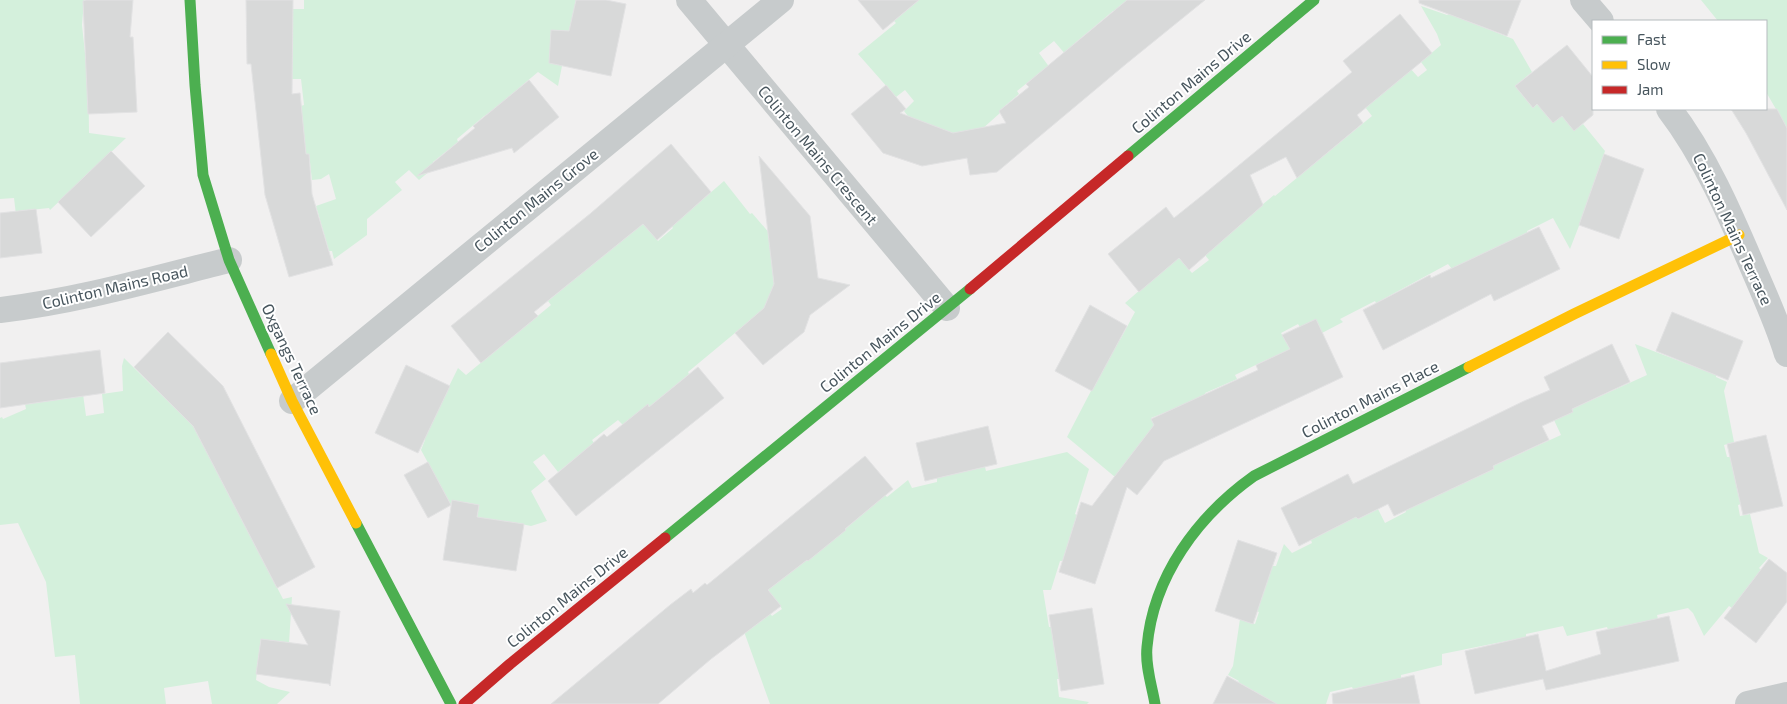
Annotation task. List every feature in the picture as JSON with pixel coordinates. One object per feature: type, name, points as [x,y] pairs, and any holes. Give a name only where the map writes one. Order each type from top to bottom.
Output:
[{"type":"street","name":"Oxgangs Terrace","points":[[190,0],[194,76],[204,175],[229,260],[292,401],[451,704]]},
{"type":"street","name":"Colinton Mains Crescent","points":[[689,0],[947,308]]},
{"type":"street","name":"Colinton Mains Grove","points":[[292,401],[781,0]]},
{"type":"street","name":"Colinton Mains Drive","points":[[464,704],[947,308],[1314,0]]},
{"type":"street","points":[[1583,0],[1599,20]]},
{"type":"street","name":"Colinton Mains Terrace","points":[[1669,110],[1705,167],[1739,235],[1780,331],[1787,354]]},
{"type":"street","name":"Colinton Mains Place","points":[[1155,704],[1147,649],[1151,622],[1164,585],[1174,561],[1187,540],[1212,510],[1240,485],[1254,476],[1547,328],[1739,235]]},
{"type":"street","name":"Colinton Mains Road","points":[[0,310],[54,302],[110,290],[229,260]]},
{"type":"street","points":[[1748,704],[1787,695]]},
{"type":"green space","points":[[0,0],[86,0],[84,1],[82,25],[85,53],[88,53],[89,133],[126,138],[50,210],[49,208],[21,211],[16,215],[14,198],[0,199]]},
{"type":"green space","points":[[304,0],[576,0],[573,31],[551,30],[562,66],[558,86],[538,72],[519,88],[521,90],[483,117],[457,139],[458,142],[433,162],[436,166],[419,180],[409,170],[395,182],[402,190],[367,219],[367,235],[334,259],[332,251],[329,251],[316,206],[336,199],[329,174],[321,179],[312,180],[309,154],[306,154],[301,106],[304,105],[301,79],[292,79],[289,9],[304,9]]},
{"type":"green space","points":[[919,0],[1131,0],[1115,13],[1113,11],[1075,43],[1077,46],[1066,55],[1054,41],[1039,53],[1050,68],[1037,75],[1017,91],[1019,94],[981,130],[951,134],[911,120],[904,111],[914,101],[905,90],[896,97],[858,54],[896,23],[894,21]]},
{"type":"green space","points":[[1701,0],[1787,0],[1787,128],[1767,94],[1767,20],[1717,20]]},
{"type":"green space","points":[[1421,6],[1447,15],[1449,14],[1513,39],[1532,72],[1515,86],[1533,108],[1548,95],[1544,112],[1553,123],[1564,114],[1574,130],[1583,124],[1605,151],[1599,168],[1601,169],[1570,249],[1553,218],[1527,231],[1528,234],[1452,269],[1448,264],[1376,303],[1375,301],[1340,319],[1343,322],[1322,333],[1300,327],[1298,324],[1281,333],[1292,351],[1266,360],[1235,375],[1237,379],[1205,393],[1206,396],[1151,418],[1155,426],[1115,477],[1067,437],[1118,339],[1120,340],[1135,312],[1125,303],[1178,257],[1192,273],[1209,260],[1196,244],[1241,222],[1372,116],[1365,107],[1409,67],[1418,77],[1427,70],[1421,62],[1441,45]]},
{"type":"green space","points":[[724,181],[750,214],[752,213],[771,235],[799,260],[768,308],[688,372],[689,374],[649,407],[647,405],[623,425],[618,420],[592,440],[594,443],[558,472],[544,454],[533,462],[546,479],[531,491],[547,521],[531,526],[512,522],[477,520],[479,505],[465,502],[456,514],[421,450],[425,440],[423,439],[458,368],[466,375],[551,305],[548,301],[571,282],[570,280],[643,224],[658,241],[673,228],[657,209],[679,190],[694,207]]},
{"type":"green space","points":[[1635,344],[1716,375],[1716,377],[1727,382],[1724,391],[1734,442],[1724,445],[1727,457],[1730,457],[1741,504],[1738,505],[1740,516],[1750,514],[1759,553],[1768,558],[1732,608],[1729,606],[1704,636],[1693,613],[1688,608],[1657,615],[1658,619],[1608,630],[1607,627],[1567,636],[1563,626],[1526,634],[1526,637],[1442,654],[1442,665],[1401,675],[1401,678],[1353,689],[1352,687],[1330,692],[1326,704],[1277,704],[1228,675],[1233,666],[1240,619],[1255,624],[1259,612],[1256,611],[1272,566],[1276,566],[1284,544],[1292,553],[1312,543],[1311,540],[1356,517],[1358,519],[1378,509],[1385,523],[1406,512],[1405,510],[1494,469],[1493,466],[1561,435],[1554,420],[1572,409],[1647,375]]},
{"type":"green space","points":[[124,358],[194,427],[283,599],[292,597],[289,643],[261,639],[256,680],[269,687],[290,692],[277,704],[212,704],[208,681],[164,688],[166,704],[80,704],[75,655],[55,657],[46,582],[18,523],[0,525],[0,418],[2,417],[3,419],[26,409],[25,404],[83,394],[86,416],[104,413],[102,394],[123,391],[122,366]]},
{"type":"green space","points":[[1067,452],[1089,469],[1063,561],[1060,561],[1051,590],[1043,590],[1059,679],[1057,679],[1059,697],[1089,702],[1087,704],[770,704],[742,626],[760,601],[772,616],[782,609],[768,590],[808,561],[885,495],[887,497],[908,480],[912,488],[937,482],[937,478],[985,467],[986,471]]},
{"type":"building","points":[[133,0],[130,37],[133,37],[137,112],[88,114],[83,1]]},
{"type":"building","points":[[246,0],[293,0],[292,94],[300,93],[306,154],[309,154],[312,194],[333,265],[289,277],[265,195],[251,64],[247,64]]},
{"type":"building","points":[[576,0],[606,0],[626,4],[611,76],[549,63],[551,30],[569,31]]},
{"type":"building","points":[[858,0],[919,0],[883,30]]},
{"type":"building","points":[[1127,0],[1205,0],[997,172],[970,175],[967,158],[922,166],[883,153],[851,114],[886,85],[906,109],[900,113],[953,133],[1006,123],[999,111],[1029,87],[1026,84]]},
{"type":"building","points":[[1419,0],[1521,0],[1507,36],[1419,3]]},
{"type":"building","points":[[1400,14],[1432,53],[1357,115],[1363,123],[1297,178],[1286,157],[1250,175],[1263,205],[1189,270],[1179,258],[1139,292],[1108,254],[1166,207],[1174,218],[1204,194],[1352,72],[1343,61]]},
{"type":"building","points":[[1567,45],[1592,76],[1593,115],[1574,131],[1562,116],[1553,123],[1537,104],[1533,108],[1515,86]]},
{"type":"building","points":[[529,80],[559,117],[514,153],[512,148],[417,176],[475,128],[473,126]]},
{"type":"building","points":[[1777,109],[1787,128],[1787,210],[1732,110]]},
{"type":"building","points":[[671,144],[711,192],[657,240],[643,224],[534,312],[538,316],[481,363],[451,326],[591,213]]},
{"type":"building","points":[[111,151],[145,186],[91,237],[58,202]]},
{"type":"building","points":[[1604,154],[1644,169],[1619,239],[1579,225]]},
{"type":"building","points":[[759,156],[810,216],[818,278],[850,285],[810,315],[804,332],[763,365],[735,333],[764,308],[774,284]]},
{"type":"building","points":[[36,209],[42,253],[0,258],[0,213]]},
{"type":"building","points":[[1539,227],[1560,269],[1494,301],[1491,294],[1383,350],[1363,310],[1430,275],[1431,278]]},
{"type":"building","points":[[1090,305],[1127,326],[1092,391],[1055,371]]},
{"type":"building","points":[[1672,312],[1743,341],[1728,380],[1656,351]]},
{"type":"building","points":[[1316,319],[1343,377],[1164,461],[1137,495],[1127,487],[1095,584],[1059,572],[1081,502],[1092,506],[1154,425],[1151,419],[1258,370],[1256,365],[1290,349],[1282,335]]},
{"type":"building","points":[[168,332],[223,386],[315,567],[277,588],[193,426],[134,367]]},
{"type":"building","points":[[1612,344],[1630,382],[1572,409],[1573,412],[1542,426],[1549,440],[1493,466],[1494,469],[1394,516],[1388,504],[1358,519],[1356,517],[1299,546],[1281,508],[1348,474],[1353,484],[1550,390],[1544,377]]},
{"type":"building","points":[[100,350],[105,393],[0,408],[0,363]]},
{"type":"building","points":[[406,365],[450,386],[418,453],[375,433]]},
{"type":"building","points":[[698,367],[724,398],[576,516],[548,481],[604,434],[607,437],[648,404],[649,407]]},
{"type":"building","points":[[988,426],[997,464],[925,481],[916,443]]},
{"type":"building","points":[[1766,435],[1783,506],[1743,515],[1727,444]]},
{"type":"building","points":[[865,456],[893,489],[808,561],[768,590],[781,606],[711,659],[658,704],[551,704],[670,605],[691,589],[693,593],[705,583],[707,585]]},
{"type":"building","points":[[428,462],[451,505],[428,518],[404,475]]},
{"type":"building","points":[[452,500],[479,505],[477,517],[524,524],[516,571],[443,560]]},
{"type":"building","points":[[1238,540],[1277,553],[1253,624],[1215,611]]},
{"type":"building","points":[[1769,559],[1787,573],[1787,602],[1756,643],[1724,618]]},
{"type":"building","points":[[286,604],[340,611],[330,686],[329,684],[256,674],[261,639],[308,645]]},
{"type":"building","points":[[1092,608],[1104,684],[1061,691],[1049,615]]},
{"type":"building","points":[[1669,616],[1679,661],[1546,690],[1543,679],[1475,694],[1465,651],[1538,634],[1546,671],[1601,654],[1596,632]]},
{"type":"building","points":[[1414,675],[1420,704],[1333,704],[1332,694]]},
{"type":"building","points":[[1227,676],[1277,704],[1213,704]]},
{"type":"traffic: fast","points":[[190,0],[203,175],[229,260],[271,354]]},
{"type":"traffic: fast","points":[[1128,156],[1314,0]]},
{"type":"traffic: fast","points":[[665,538],[970,289]]},
{"type":"traffic: fast","points":[[1155,704],[1148,669],[1147,647],[1151,621],[1158,596],[1182,550],[1214,510],[1254,476],[1469,367]]},
{"type":"traffic: fast","points":[[356,523],[451,704]]},
{"type":"traffic: slow","points":[[1469,367],[1739,235]]},
{"type":"traffic: slow","points":[[271,354],[292,401],[356,523]]},
{"type":"traffic: jam","points":[[970,289],[1128,156]]},
{"type":"traffic: jam","points":[[464,704],[510,664],[665,538]]}]
